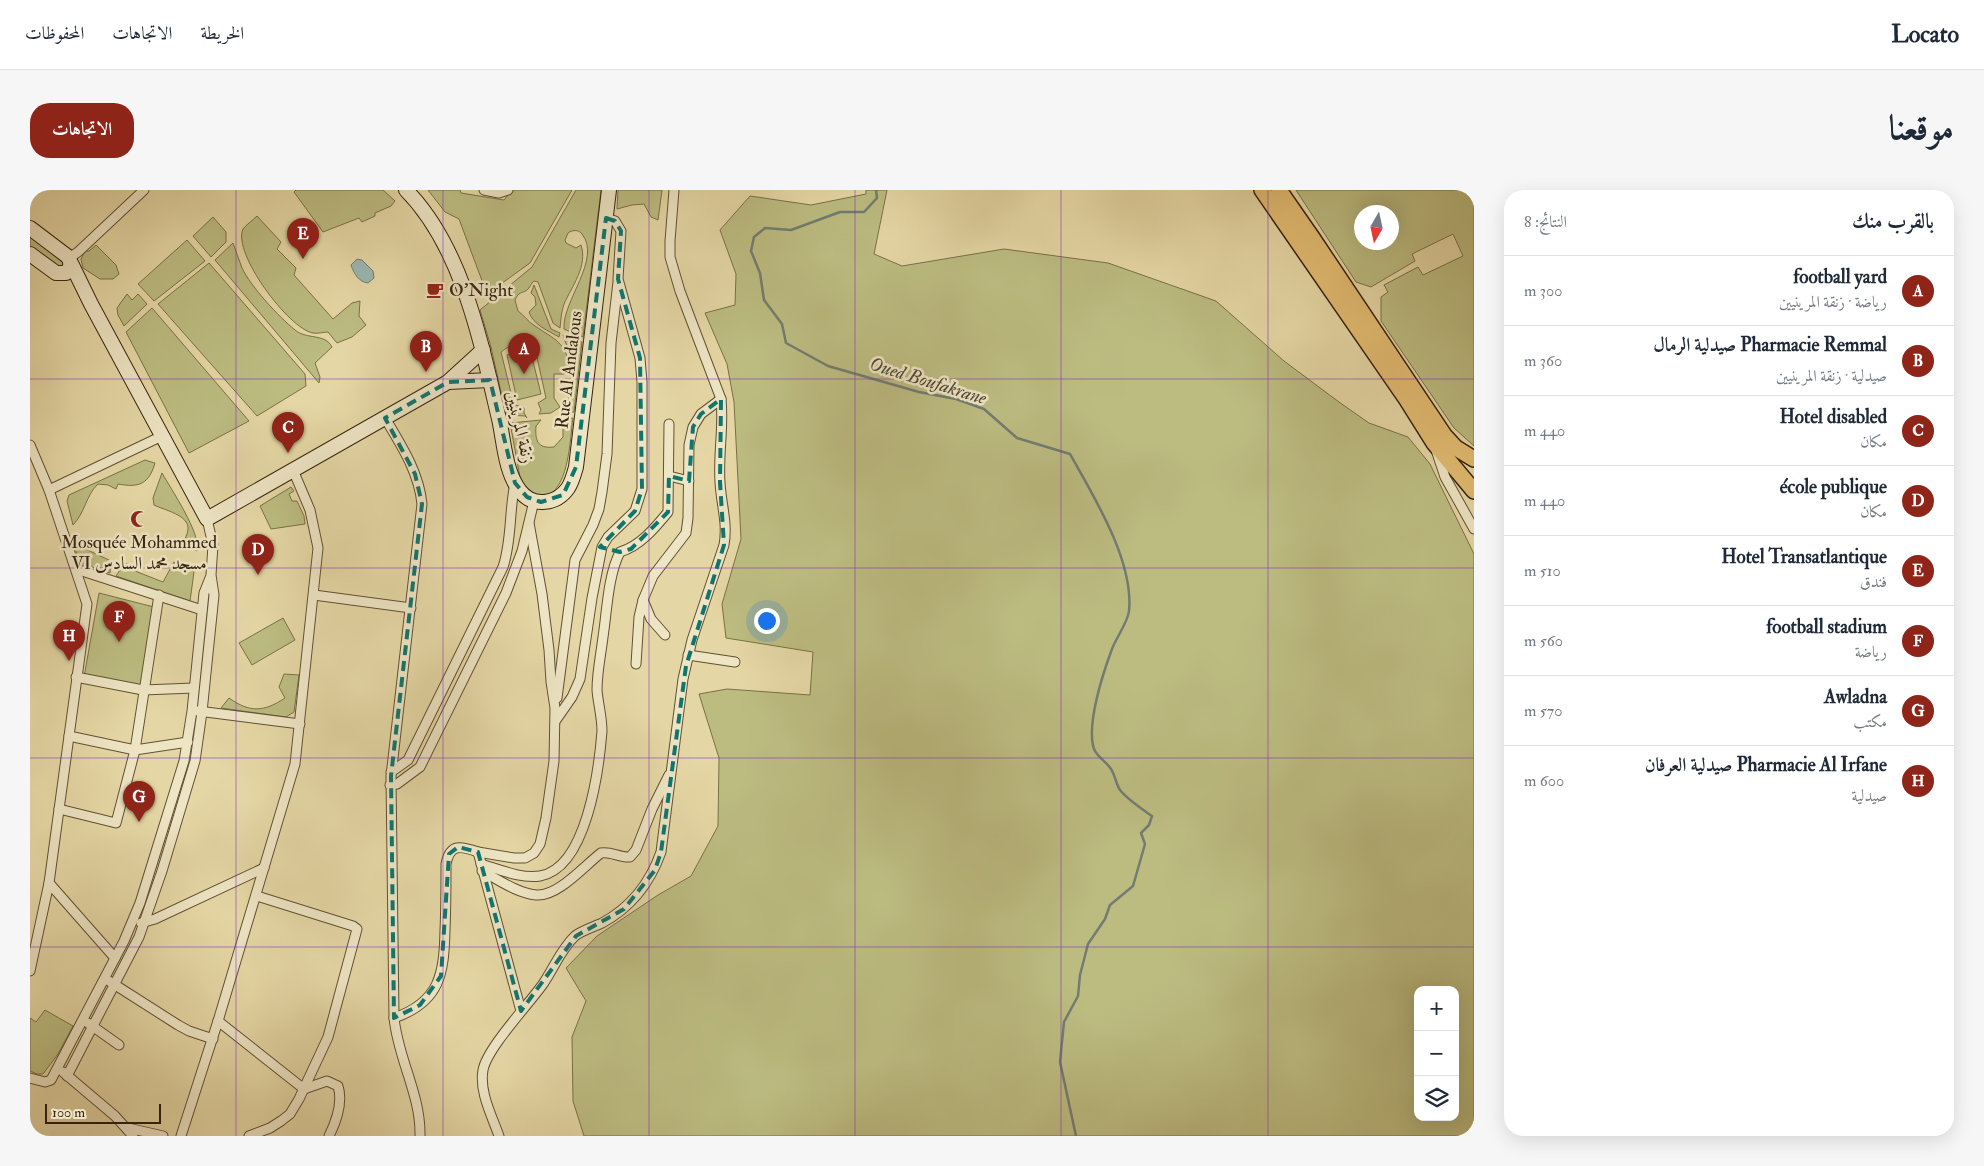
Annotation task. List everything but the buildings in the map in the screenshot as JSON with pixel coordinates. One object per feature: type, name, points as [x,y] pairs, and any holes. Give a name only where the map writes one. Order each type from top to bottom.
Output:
[{"type":"main road","name":"زنقة المرينيين","points":[[406,190],[424,212],[446,249],[465,291],[483,350],[515,483]]},
{"type":"main road","name":"Rue Al Andalous","points":[[534,501],[548,502],[557,499],[569,486],[576,467],[609,190]]},
{"type":"main road","points":[[1262,190],[1407,400],[1434,443],[1474,491]]},
{"type":"main road","points":[[1279,190],[1444,435],[1456,448],[1474,459]]},
{"type":"main road","points":[[30,228],[70,260],[91,304],[207,519],[448,382],[483,350]]},
{"type":"main road","points":[[30,254],[71,284],[91,304]]},
{"type":"main road","points":[[56,273],[66,273],[70,268],[70,260]]},
{"type":"main road","points":[[448,382],[490,380]]},
{"type":"main road","points":[[515,483],[521,492],[534,501]]},
{"type":"street","points":[[70,260],[144,190]]},
{"type":"street","points":[[484,190],[499,192],[508,190]]},
{"type":"street","points":[[499,1136],[482,1085],[483,1069],[490,1054],[576,936],[619,912],[636,897],[655,870],[661,852],[683,680],[688,655],[724,545],[726,532],[720,482],[722,399],[680,291],[672,265],[670,241],[674,190]]},
{"type":"street","points":[[394,1018],[410,1012],[420,1005],[431,994],[441,976],[445,950],[446,864],[448,854],[458,847],[514,858],[525,858],[534,853],[540,844],[546,818],[554,761],[556,708],[575,560],[594,525],[599,509],[607,454],[610,361],[621,231],[614,221],[606,218]]},
{"type":"street","points":[[556,720],[572,697],[580,680],[602,547],[614,531],[629,519],[635,511],[642,489],[642,368],[618,279]]},
{"type":"street","points":[[636,664],[639,617],[652,576],[686,533],[689,446],[693,427],[701,414],[722,399]]},
{"type":"street","points":[[385,418],[411,466],[421,499],[420,527],[390,785],[394,1018],[397,1038],[416,1103],[420,1136]]},
{"type":"street","points":[[602,547],[620,552],[631,549],[668,512],[669,424]]},
{"type":"street","points":[[49,490],[162,436]]},
{"type":"street","points":[[1434,443],[1445,478],[1474,529]]},
{"type":"street","points":[[30,445],[49,490],[88,604],[76,678],[49,883],[30,971]]},
{"type":"street","points":[[181,1136],[213,1039],[291,779],[300,724],[318,548],[307,500],[293,470]]},
{"type":"street","points":[[669,476],[689,481]]},
{"type":"street","points":[[391,772],[408,760],[497,580],[506,558],[510,511],[515,483]]},
{"type":"street","points":[[390,785],[403,780],[420,767],[506,593],[522,551],[534,501]]},
{"type":"street","points":[[67,1076],[133,950],[144,922],[195,761],[202,712],[211,575],[212,545],[207,519]]},
{"type":"street","points":[[529,523],[542,594],[551,682],[556,708]]},
{"type":"street","points":[[481,868],[523,875],[541,876],[550,873],[561,863],[582,832],[590,810],[598,764],[602,730],[597,689],[612,573],[620,552]]},
{"type":"street","points":[[76,569],[202,610]]},
{"type":"street","points":[[30,1078],[45,1082],[51,1080],[105,978],[132,924],[140,903],[184,761],[192,711],[202,610],[209,594]]},
{"type":"street","points":[[59,808],[116,823],[136,750],[159,595]]},
{"type":"street","points":[[314,595],[410,608]]},
{"type":"street","points":[[643,600],[652,619],[665,635]]},
{"type":"street","points":[[688,655],[735,662]]},
{"type":"street","points":[[76,678],[144,690],[194,688]]},
{"type":"street","points":[[448,679],[460,685]]},
{"type":"street","points":[[192,711],[300,724]]},
{"type":"street","points":[[69,736],[136,750],[188,742]]},
{"type":"street","points":[[481,868],[523,892],[542,895],[561,886],[601,853],[630,857],[636,850],[652,809],[673,767]]},
{"type":"street","points":[[164,826],[174,830]]},
{"type":"street","points":[[478,852],[521,1011]]},
{"type":"street","points":[[132,924],[144,922],[264,868]]},
{"type":"street","points":[[49,883],[115,958]]},
{"type":"street","points":[[249,1136],[270,1128],[290,1114],[304,1089],[328,1037],[357,929],[353,926],[257,896]]},
{"type":"street","points":[[105,978],[178,1025],[213,1039]]},
{"type":"street","points":[[83,1019],[119,1045]]},
{"type":"street","points":[[218,1021],[304,1089]]},
{"type":"street","points":[[57,1067],[128,1128],[133,1136]]},
{"type":"street","points":[[304,1089],[327,1081],[338,1086],[340,1091],[338,1110],[328,1136]]},
{"type":"street","points":[[128,1128],[163,1136]]},
{"type":"highlighted area","points":[[606,218],[615,221],[621,231],[618,279],[640,358],[642,489],[635,511],[600,547],[620,552],[631,549],[668,512],[669,476],[689,481],[693,427],[701,414],[721,399],[720,482],[724,545],[686,666],[661,852],[655,870],[624,909],[576,936],[521,1011],[478,852],[458,847],[449,854],[441,976],[420,1005],[394,1018],[391,776],[422,504],[415,474],[385,418],[448,382],[490,380],[515,483],[527,497],[541,502],[563,495],[576,467]]},
{"type":"green space","points":[[296,190],[383,190],[395,201],[391,206],[375,213],[375,216],[362,222],[359,218],[323,232],[294,192]]},
{"type":"green space","points":[[428,190],[460,190],[461,193],[504,200],[512,190],[572,190],[530,263],[487,294],[459,219],[445,212]]},
{"type":"green space","points":[[576,190],[601,190],[583,337],[564,329],[565,318],[585,268],[587,255],[587,244],[582,234],[575,230],[568,233],[565,240],[566,243],[576,248],[581,245],[583,253],[581,268],[564,304],[560,328],[553,323],[538,282],[534,281],[515,300],[518,311],[559,343],[566,353],[571,369],[564,374],[554,374],[554,398],[560,407],[551,413],[539,414],[541,410],[538,403],[546,398],[534,344],[517,344],[501,352],[513,401],[516,405],[524,408],[527,418],[525,416],[508,415],[507,419],[491,347],[480,310],[532,267]]},
{"type":"green space","points":[[618,190],[662,190],[658,220],[651,217],[644,204],[617,209]]},
{"type":"green space","points":[[866,190],[887,190],[874,254],[902,266],[1004,249],[1108,263],[1216,301],[1284,361],[1339,402],[1369,423],[1408,437],[1430,464],[1474,554],[1474,1136],[584,1136],[573,1101],[572,1037],[586,1001],[566,968],[597,936],[658,895],[691,876],[718,826],[719,758],[699,694],[727,689],[810,695],[813,652],[726,638],[722,604],[741,539],[734,402],[727,364],[705,313],[735,305],[736,274],[720,230],[750,196],[811,205],[866,194]]},
{"type":"green space","points":[[1296,190],[1474,190],[1474,446],[1454,428],[1381,321],[1381,297],[1388,292],[1384,285],[1418,267],[1423,275],[1463,256],[1453,234],[1412,254],[1415,261],[1371,287],[1356,282]]},
{"type":"green space","points":[[257,216],[281,242],[277,249],[296,268],[294,275],[333,319],[352,303],[360,301],[359,316],[366,325],[352,337],[337,343],[328,332],[313,333],[303,328],[277,305],[254,271],[246,255],[242,240],[243,229]]},
{"type":"green space","points":[[213,217],[226,232],[226,242],[211,257],[193,236]]},
{"type":"green space","points":[[30,234],[65,262],[62,269],[30,248]]},
{"type":"green space","points":[[187,240],[205,261],[154,301],[138,284]]},
{"type":"green space","points":[[233,243],[246,276],[281,318],[300,333],[325,340],[332,347],[315,363],[320,377],[319,383],[215,260]]},
{"type":"green space","points":[[96,245],[116,265],[119,274],[113,279],[100,279],[83,268],[81,259],[85,251],[89,251]]},
{"type":"green space","points":[[209,263],[305,374],[306,386],[257,416],[158,304]]},
{"type":"green space","points":[[534,285],[551,329],[560,333],[559,337],[542,327],[531,317],[529,312],[536,305],[535,297],[531,293]]},
{"type":"green space","points":[[127,294],[132,300],[138,294],[147,304],[124,326],[118,315],[117,308]]},
{"type":"green space","points":[[152,308],[249,421],[189,453],[126,332]]},
{"type":"green space","points":[[563,335],[582,342],[574,412],[561,412],[571,391],[574,374]]},
{"type":"green space","points":[[530,349],[541,394],[517,400],[507,355]]},
{"type":"green space","points":[[573,418],[565,471],[561,481],[549,495],[535,495],[525,486],[520,477],[510,423],[541,420],[536,426],[538,442],[544,447],[554,447],[563,437],[563,428],[556,419]]},
{"type":"green space","points":[[145,460],[155,463],[150,476],[146,480],[137,485],[118,484],[116,489],[108,485],[98,484],[73,525],[67,501],[69,495]]},
{"type":"green space","points":[[162,473],[195,534],[197,551],[183,544],[188,529],[185,520],[154,505],[153,498]]},
{"type":"green space","points":[[291,487],[294,491],[289,494],[292,501],[297,501],[304,516],[305,524],[271,529],[260,506]]},
{"type":"green space","points":[[75,538],[77,545],[111,561],[110,573],[80,563],[72,540]]},
{"type":"green space","points":[[174,562],[194,572],[190,601],[116,576],[127,563],[130,569],[163,582]]},
{"type":"green space","points":[[99,593],[154,607],[141,689],[84,677]]},
{"type":"green space","points":[[283,618],[295,640],[252,665],[239,643]]},
{"type":"green space","points":[[284,674],[299,675],[294,712],[286,717],[221,708],[229,698],[244,706],[257,709],[277,703],[285,698],[279,687]]},
{"type":"green space","points":[[45,1010],[73,1026],[58,1054],[43,1074],[37,1074],[30,1071],[30,1018],[36,1022]]},
{"type":"water","points":[[357,259],[362,260],[373,271],[374,278],[368,283],[357,277],[351,265]]},
{"type":"waterway","name":"Oued Boufakrane","points":[[876,190],[877,198],[864,212],[840,212],[791,230],[765,228],[754,237],[751,251],[760,273],[764,300],[782,324],[786,343],[828,366],[919,392],[956,399],[984,409],[1017,438],[1070,454],[1101,509],[1119,551],[1125,571],[1129,592],[1129,611],[1104,671],[1094,713],[1092,739],[1094,749],[1111,769],[1120,790],[1131,801],[1152,816],[1149,825],[1141,833],[1145,844],[1133,886],[1110,905],[1105,919],[1088,944],[1080,975],[1078,996],[1064,1022],[1060,1062],[1076,1136]]},
{"type":"place","name":"Hotel Transatlantique","points":[[303,259]]},
{"type":"place","name":"O'Night","points":[[435,290]]},
{"type":"place","name":"Pharmacie Remmal صيدلية الرمال","points":[[426,372]]},
{"type":"place","name":"football yard","points":[[524,374]]},
{"type":"place","name":"Hotel disabled","points":[[288,453]]},
{"type":"place","name":"Mosquée Mohammed VI مسجد محمد السادس","points":[[139,519]]},
{"type":"place","name":"école publique","points":[[258,575]]},
{"type":"place","name":"football stadium","points":[[119,642]]},
{"type":"place","name":"Pharmacie Al Irfane صيدلية العرفان","points":[[69,661]]},
{"type":"place","name":"Awladna","points":[[139,822]]}]
